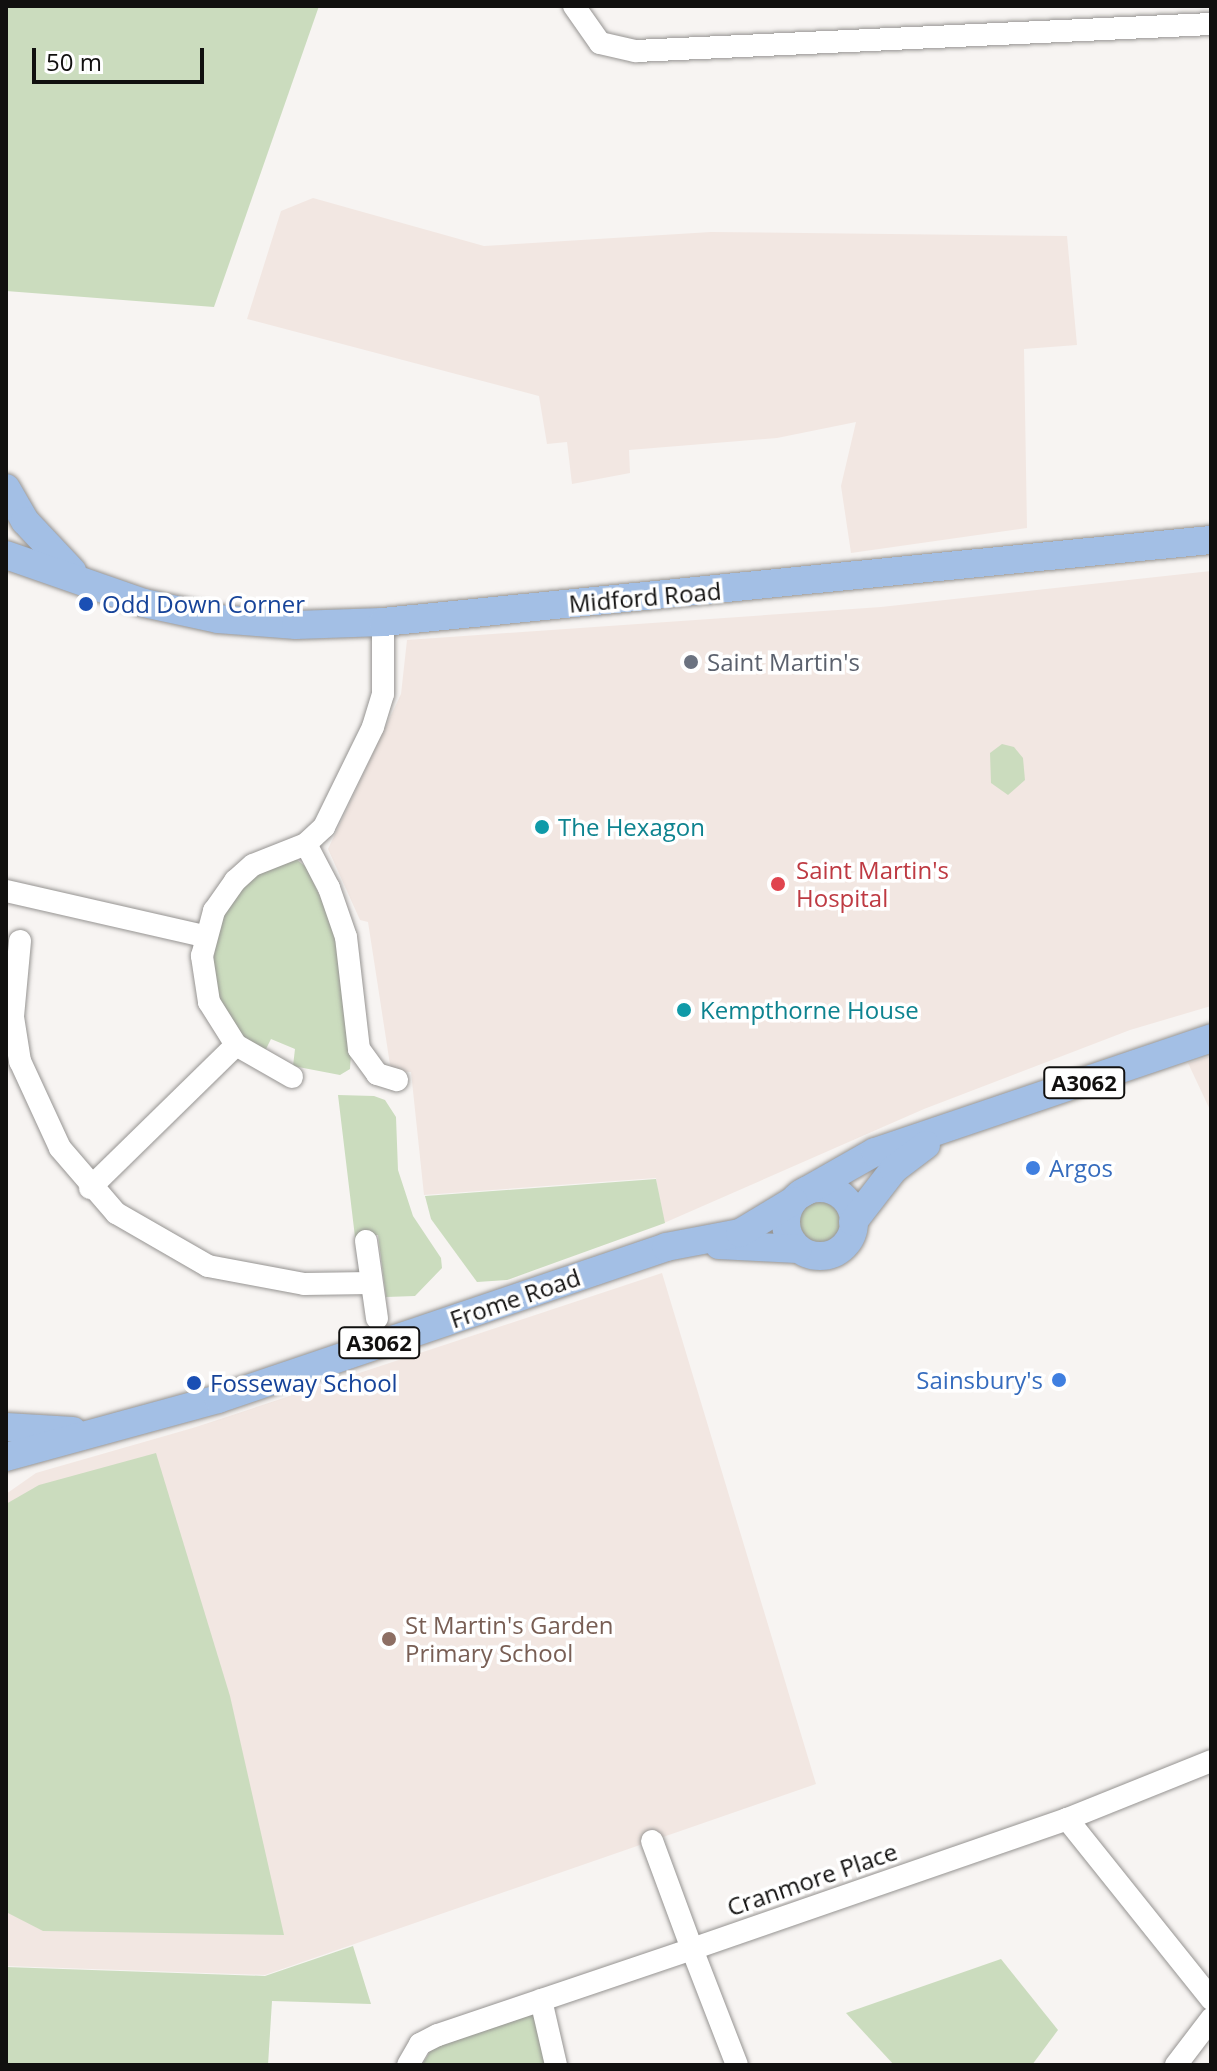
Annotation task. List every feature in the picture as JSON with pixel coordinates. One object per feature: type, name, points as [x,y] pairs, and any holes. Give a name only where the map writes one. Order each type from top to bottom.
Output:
[{"type":"main road","points":[[6,488],[25,521],[82,581]]},
{"type":"main road","name":"Midford Road","points":[[6,555],[144,603],[218,619],[296,625],[383,622],[1211,540]]},
{"type":"main road","name":"Frome Road","points":[[6,1457],[218,1399],[666,1247],[740,1233],[875,1152],[957,1128],[1211,1038]]},
{"type":"main road","name":"Frome Road","points":[[666,1247],[798,1249],[829,1255],[847,1242],[853,1222],[894,1169],[957,1128]]},
{"type":"main road","points":[[798,1249],[786,1221],[797,1198],[821,1188],[840,1195],[853,1222]]},
{"type":"main road","name":"Frome Road","points":[[6,1427],[89,1432]]},
{"type":"street","points":[[574,6],[600,43],[636,51],[1211,24]]},
{"type":"street","points":[[292,1077],[236,1045],[209,1002],[203,980],[204,936],[235,881],[253,865],[306,844],[324,827],[373,727],[383,694],[383,622]]},
{"type":"street","points":[[306,844],[329,888],[346,937],[359,1049],[377,1074],[397,1080]]},
{"type":"street","points":[[6,891],[204,936]]},
{"type":"street","points":[[20,941],[13,1017],[20,1061],[60,1148],[90,1188],[144,1234],[208,1266],[304,1284],[371,1283]]},
{"type":"street","points":[[90,1188],[236,1045]]},
{"type":"street","points":[[366,1241],[377,1318]]},
{"type":"street","name":"Cranmore Place","points":[[408,2065],[420,2044],[1067,1819],[1211,1761]]},
{"type":"street","points":[[1067,1819],[1211,1999]]},
{"type":"street","points":[[652,1841],[737,2065]]},
{"type":"street","points":[[541,2000],[556,2065]]},
{"type":"street","points":[[1176,2065],[1211,2019]]},
{"type":"shaded area","points":[[313,198],[484,246],[711,232],[1067,236],[1077,345],[1024,349],[1027,528],[851,553],[841,486],[856,422],[777,438],[629,450],[630,473],[572,484],[567,442],[547,444],[539,396],[247,319],[281,211]]},
{"type":"shaded area","name":"Saint Martin's Hospital","points":[[1211,571],[1211,1006],[1130,1030],[924,1109],[664,1223],[656,1178],[424,1195],[411,1072],[391,1071],[368,922],[360,920],[328,849],[401,694],[407,640],[881,607]]},
{"type":"shaded area","points":[[1211,1056],[1211,1112],[1188,1063]]},
{"type":"shaded area","name":"St Martin's Garden Primary School","points":[[662,1273],[816,1784],[265,1975],[6,1966],[6,1494],[36,1473],[196,1427]]},
{"type":"green space","points":[[6,6],[319,6],[214,307],[6,291]]},
{"type":"green space","points":[[1002,744],[1014,747],[1023,758],[1025,780],[1008,795],[991,783],[990,753]]},
{"type":"green space","points":[[296,859],[306,867],[335,928],[351,1054],[350,1069],[340,1075],[293,1066],[295,1049],[271,1039],[263,1055],[245,1042],[227,1019],[211,974],[221,913],[252,875]]},
{"type":"green space","points":[[338,1095],[374,1096],[385,1100],[396,1117],[398,1170],[413,1216],[441,1258],[442,1268],[415,1296],[386,1297],[378,1235],[355,1237]]},
{"type":"green space","points":[[656,1179],[665,1223],[507,1280],[477,1282],[431,1219],[425,1196]]},
{"type":"green space","points":[[820,1202],[834,1208],[840,1222],[834,1236],[820,1242],[806,1236],[800,1222],[806,1208]]},
{"type":"green space","points":[[156,1453],[230,1696],[284,1935],[43,1931],[6,1912],[6,1504],[39,1485]]},
{"type":"green space","points":[[353,1946],[371,2004],[272,2001],[268,2065],[6,2065],[6,1967],[265,1976]]},
{"type":"green space","points":[[1001,1959],[1058,2030],[1032,2065],[894,2065],[846,2013]]},
{"type":"green space","points":[[535,2012],[547,2065],[422,2065],[432,2048]]},
{"type":"place","name":"Odd Down Corner","points":[[86,604]]},
{"type":"place","name":"Saint Martin's","points":[[691,662]]},
{"type":"place","name":"The Hexagon","points":[[542,827]]},
{"type":"place","name":"Saint Martin's Hospital","points":[[778,884]]},
{"type":"place","name":"Kempthorne House","points":[[684,1010]]},
{"type":"place","name":"Argos","points":[[1033,1168]]},
{"type":"place","name":"Sainsbury's","points":[[1059,1380]]},
{"type":"place","name":"Fosseway School","points":[[194,1383]]},
{"type":"place","name":"St Martin's Garden Primary School","points":[[389,1639]]}]
